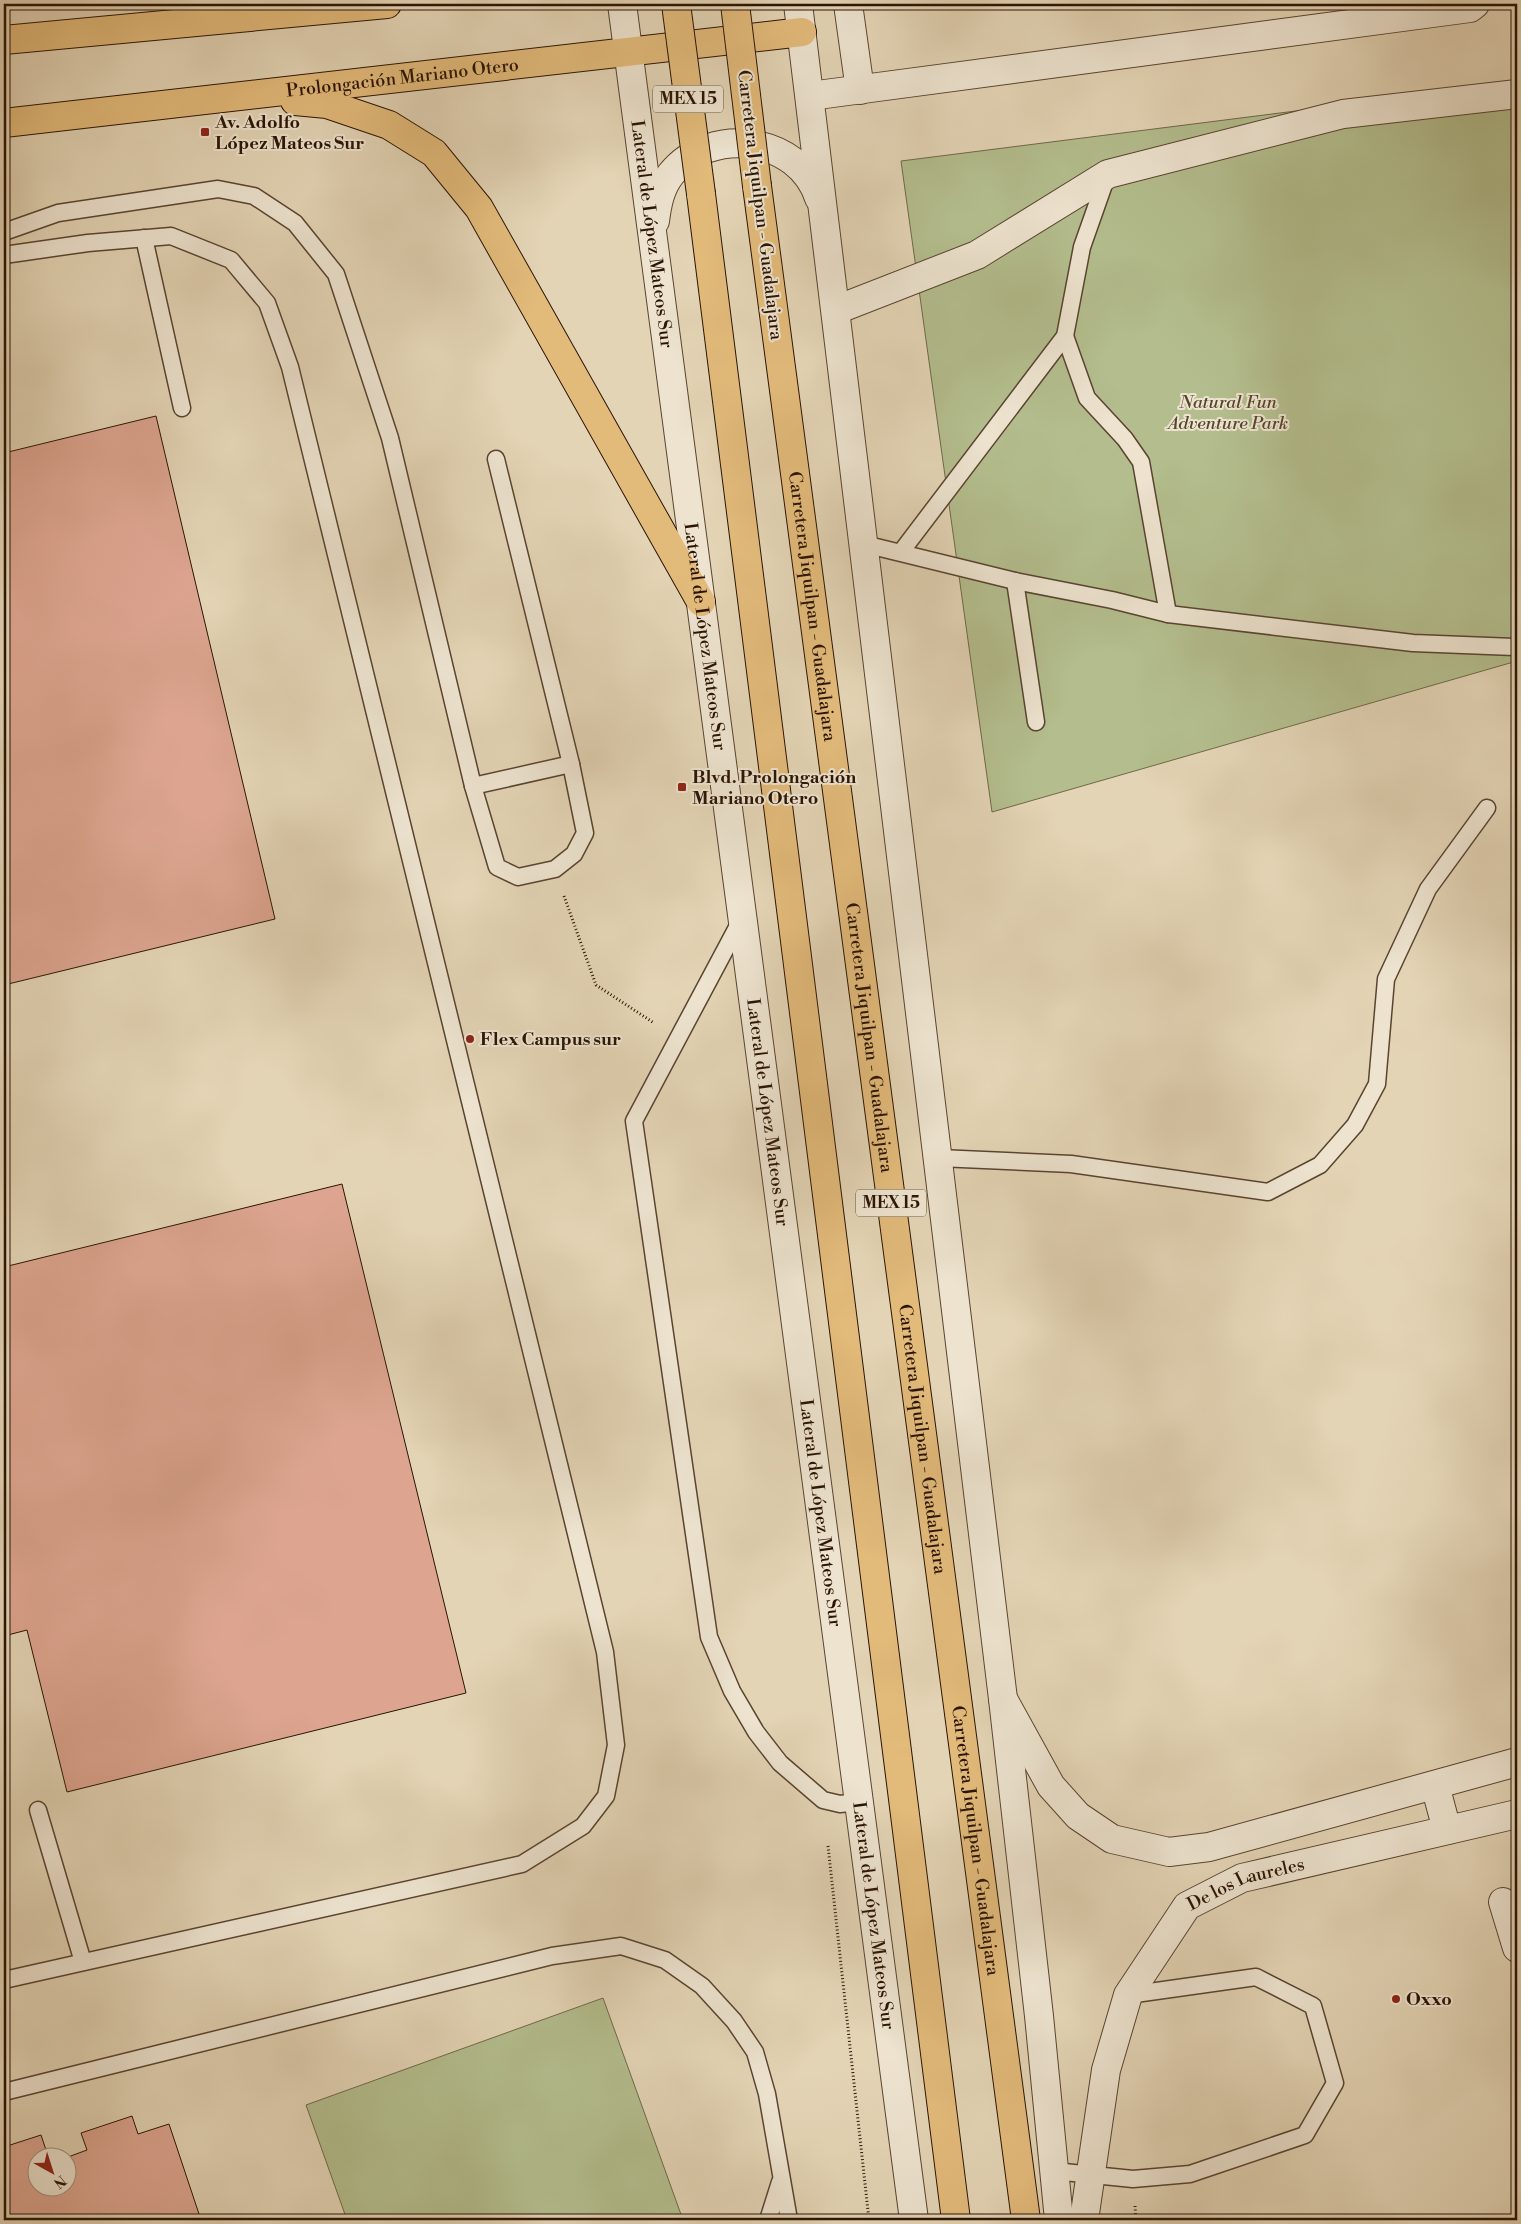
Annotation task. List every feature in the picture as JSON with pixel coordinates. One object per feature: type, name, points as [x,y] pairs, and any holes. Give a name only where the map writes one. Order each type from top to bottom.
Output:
[{"type":"main road","points":[[4,40],[186,13],[387,4]]},
{"type":"main road","name":"MEX 15","points":[[676,4],[956,2220]]},
{"type":"main road","name":"Carretera Jiquilpan - Guadalajara","points":[[735,4],[757,186],[1026,2220]]},
{"type":"main road","name":"Prolongación Mariano Otero","points":[[4,123],[802,32]]},
{"type":"main road","points":[[236,97],[327,104],[389,124],[434,153],[479,208],[701,602]]},
{"type":"street","name":"Lateral de López Mateos Sur","points":[[622,4],[914,2220]]},
{"type":"street","points":[[798,4],[1003,1699],[1039,2016],[1059,2220]]},
{"type":"street","points":[[848,4],[860,90]]},
{"type":"street","points":[[810,96],[1470,8],[1476,4]]},
{"type":"street","points":[[836,310],[978,255],[1108,174],[1343,114],[1517,94]]},
{"type":"street","points":[[655,256],[658,200],[670,174],[692,155],[718,144],[747,142],[775,150],[798,166],[816,188],[825,216]]},
{"type":"street","points":[[1003,1699],[1051,1786],[1078,1816],[1112,1839],[1168,1852],[1209,1846],[1517,1762]]},
{"type":"street","points":[[1435,1785],[1447,1830]]},
{"type":"street","name":"De los Laureles","points":[[1084,2220],[1092,2176],[1106,2070],[1128,1995],[1187,1906],[1242,1878],[1517,1814]]},
{"type":"street","points":[[1209,1846],[1223,1887]]},
{"type":"street","points":[[1503,1902],[1517,1948]]},
{"type":"lane","points":[[901,552],[1065,336],[1082,248],[1108,174]]},
{"type":"lane","points":[[4,232],[58,213],[218,189],[254,196],[295,223],[336,274],[390,438],[474,786],[497,867],[518,877],[555,869],[574,854],[585,833],[496,459]]},
{"type":"lane","points":[[4,255],[88,243],[171,236],[231,260],[267,304],[290,367],[605,1652],[616,1745],[606,1796],[584,1826],[522,1864],[4,1980]]},
{"type":"lane","points":[[144,238],[182,408]]},
{"type":"lane","points":[[1065,336],[1087,398],[1124,439],[1141,462],[1168,614]]},
{"type":"lane","points":[[864,544],[1015,582],[1112,600],[1168,614],[1413,643],[1514,647]]},
{"type":"lane","points":[[1015,582],[1036,722]]},
{"type":"lane","points":[[474,786],[570,764]]},
{"type":"lane","points":[[939,1158],[1071,1164],[1268,1192],[1320,1165],[1355,1125],[1377,1084],[1386,979],[1428,889],[1487,808]]},
{"type":"lane","points":[[742,918],[634,1121],[709,1638],[732,1691],[756,1732],[780,1763],[823,1800],[840,1804],[859,1802]]},
{"type":"lane","points":[[38,1810],[83,1962]]},
{"type":"lane","points":[[4,2092],[552,1956],[621,1946],[665,1960],[702,1986],[734,2021],[755,2052],[767,2094],[789,2220]]},
{"type":"lane","points":[[1054,2171],[1133,2179],[1190,2174],[1305,2135],[1335,2083],[1313,2006],[1256,1977],[1128,1995]]},
{"type":"lane","points":[[768,2220],[781,2177]]},
{"type":"path","points":[[555,869],[596,985],[678,1039]]},
{"type":"path","points":[[823,1800],[869,2220]]},
{"type":"green space","name":"Natural Fun Adventure Park","points":[[1517,83],[1517,661],[992,812],[901,161]]},
{"type":"green space","points":[[603,1998],[683,2220],[347,2220],[306,2105]]},
{"type":"building","points":[[156,416],[275,919],[4,985],[4,453]]},
{"type":"building","points":[[342,1184],[466,1693],[67,1792],[27,1630],[4,1636],[4,1267]]},
{"type":"building","points":[[132,2116],[138,2134],[169,2124],[201,2220],[4,2220],[4,2147],[41,2135],[45,2146],[28,2146],[28,2196],[78,2196],[78,2153],[87,2150],[81,2133]]},
{"type":"place","name":"Av. Adolfo López Mateos Sur","points":[[205,132]]},
{"type":"place","name":"Blvd. Prolongación Mariano Otero","points":[[682,787]]},
{"type":"place","name":"Flex Campus sur","points":[[470,1039]]},
{"type":"place","name":"Oxxo","points":[[1396,1999]]}]
